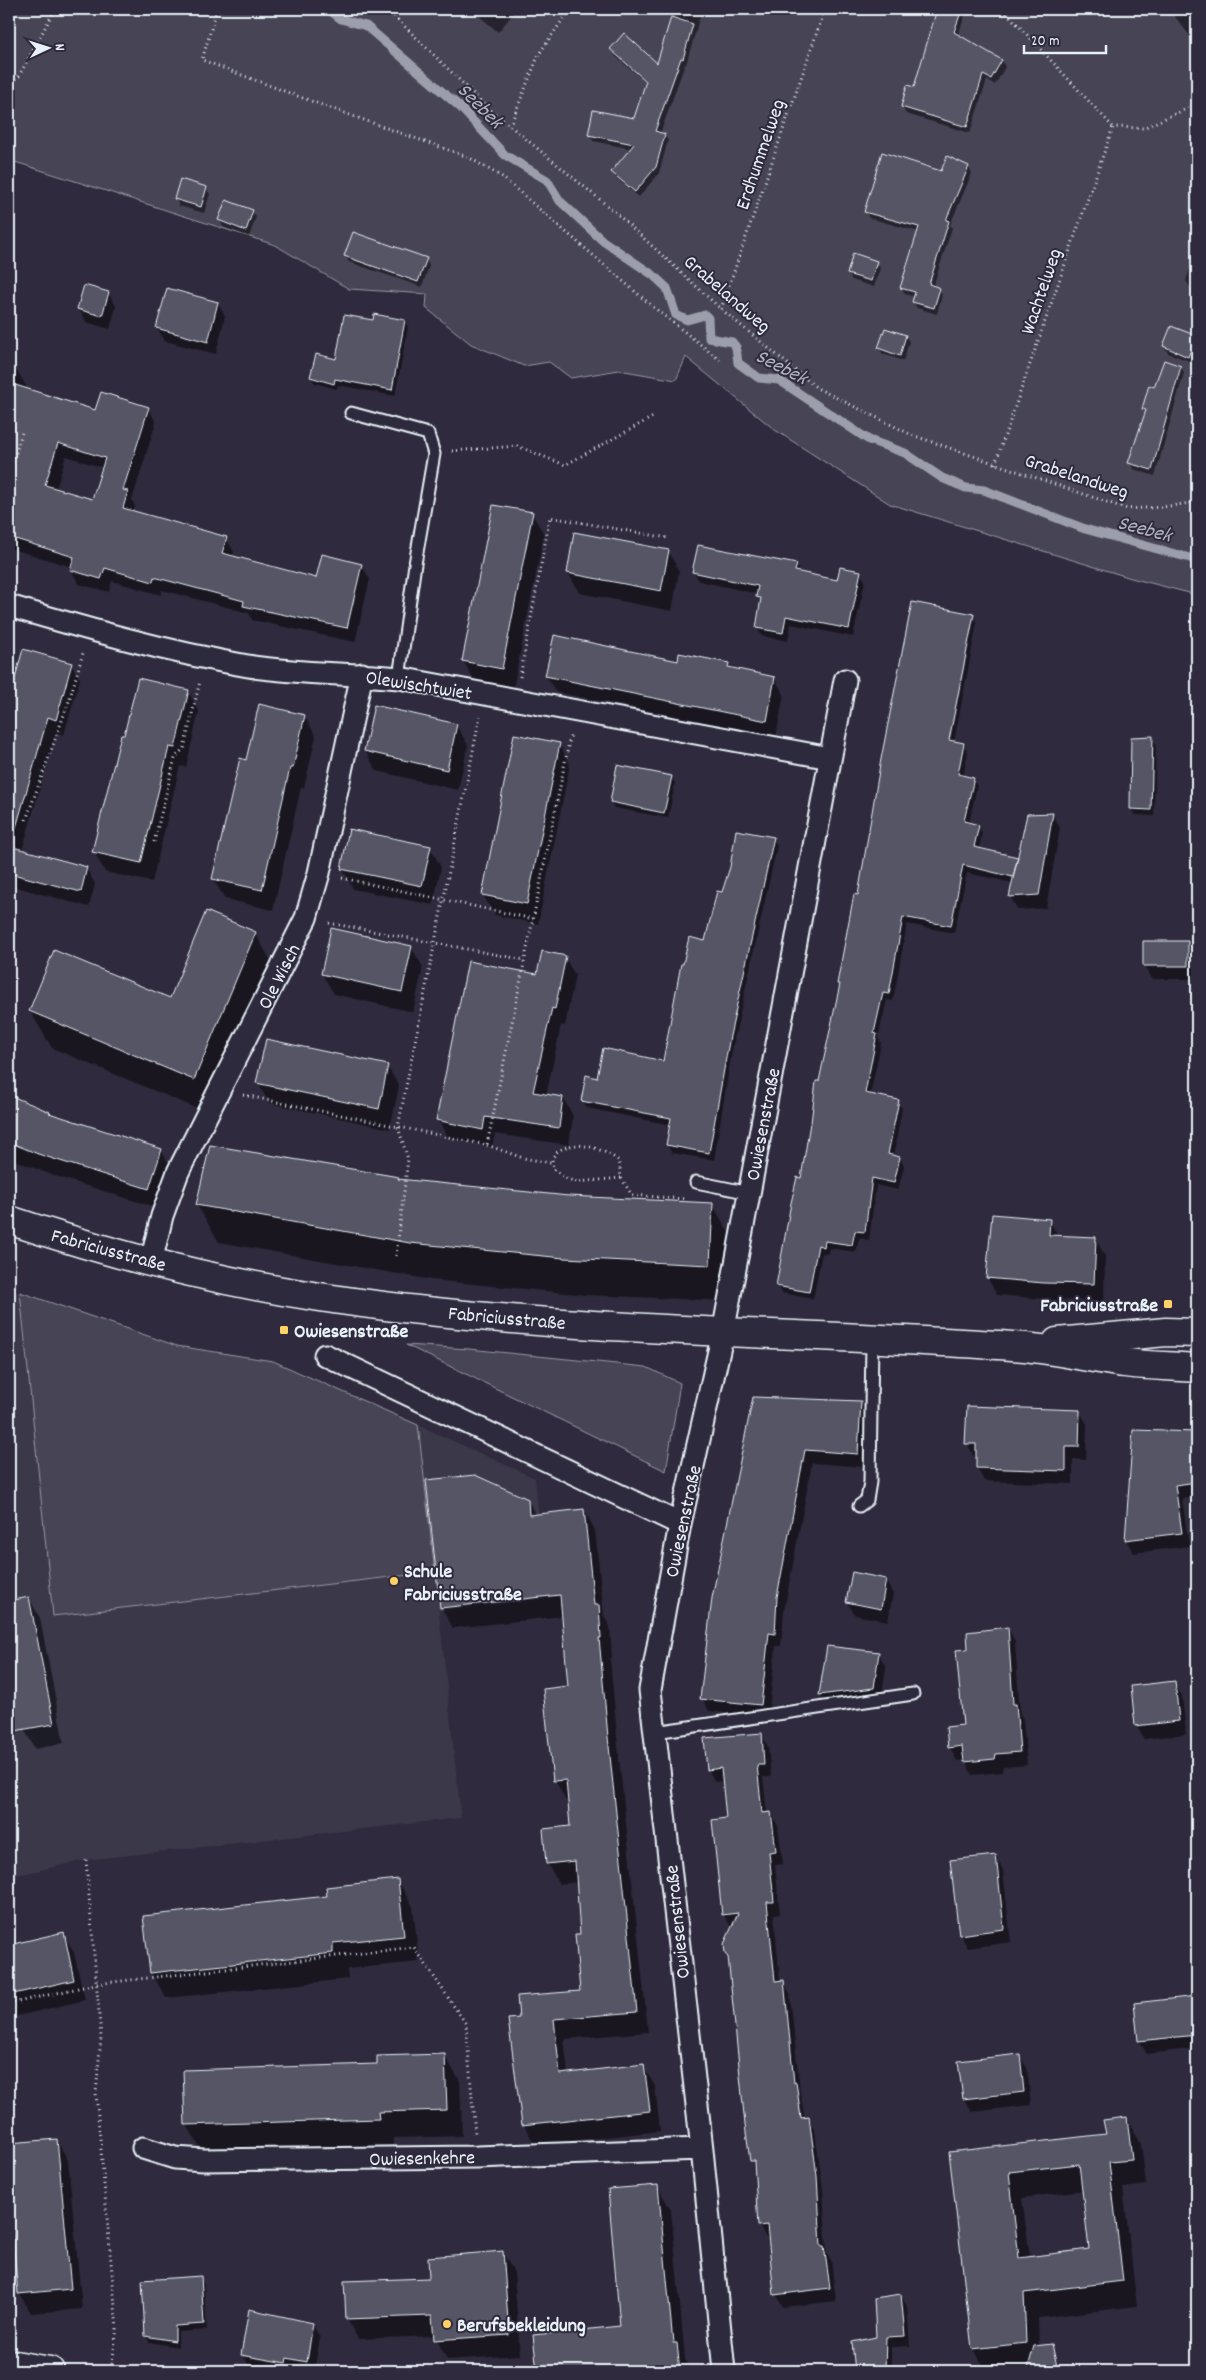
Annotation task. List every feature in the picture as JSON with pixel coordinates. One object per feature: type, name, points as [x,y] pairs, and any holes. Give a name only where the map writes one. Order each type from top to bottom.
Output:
[{"type":"street","name":"Olewischtwiet","points":[[9,606],[90,630],[248,666],[309,673],[362,674],[398,678],[830,758]]},
{"type":"street","name":"Ole Wisch","points":[[151,1262],[162,1216],[178,1172],[306,918],[319,873],[362,674]]},
{"type":"street","name":"Owiesenstraße","points":[[724,2371],[702,2149],[650,1690],[680,1524],[724,1333],[845,680]]},
{"type":"street","name":"Fabriciusstraße","points":[[9,1220],[151,1262],[261,1287],[379,1305],[527,1320],[724,1333],[1016,1346],[1125,1363],[1197,1368]]},
{"type":"street","name":"Fabriciusstraße","points":[[1016,1346],[1166,1332],[1197,1333]]},
{"type":"street","points":[[325,1356],[680,1524]]},
{"type":"street","name":"Owiesenkehre","points":[[144,2148],[175,2158],[204,2160],[477,2157],[702,2149]]},
{"type":"street","points":[[9,2364],[50,2371]]},
{"type":"lane","points":[[351,413],[428,434],[434,454],[398,678]]},
{"type":"lane","points":[[696,1182],[750,1192]]},
{"type":"lane","points":[[859,1506],[867,1500],[870,1482],[872,1339]]},
{"type":"lane","points":[[655,1732],[913,1694]]},
{"type":"path","points":[[9,88],[19,76],[55,9]]},
{"type":"path","points":[[217,9],[202,60],[468,158],[485,167],[502,177],[652,306],[720,360]]},
{"type":"path","name":"Grabelandweg","points":[[387,9],[487,107],[615,212],[721,309],[817,388],[912,434],[1127,509],[1163,507],[1197,502]]},
{"type":"path","points":[[510,126],[539,54],[570,9]]},
{"type":"path","name":"Erdhummelweg","points":[[721,309],[825,9]]},
{"type":"path","points":[[1003,9],[1113,127],[1143,128],[1197,104]]},
{"type":"path","name":"Wachtelweg","points":[[995,464],[1113,127]]},
{"type":"path","points":[[464,449],[517,446],[565,465],[653,417]]},
{"type":"path","points":[[9,477],[22,432]]},
{"type":"path","points":[[516,700],[550,517],[668,538]]},
{"type":"path","points":[[26,820],[69,701],[90,630]]},
{"type":"path","points":[[154,842],[174,758],[184,748],[206,656]]},
{"type":"path","points":[[396,1256],[408,1159],[398,1127],[485,694]]},
{"type":"path","points":[[487,1145],[576,711]]},
{"type":"path","points":[[319,873],[533,919]]},
{"type":"path","points":[[306,918],[525,960]]},
{"type":"path","points":[[220,1090],[487,1145],[523,1158],[551,1163],[559,1174],[577,1182],[620,1178]]},
{"type":"path","points":[[551,1163],[554,1154],[560,1148],[584,1146],[614,1157],[619,1161],[620,1178],[632,1195],[688,1200]]},
{"type":"path","points":[[86,1860],[101,2037],[96,2094],[117,2329],[111,2371]]},
{"type":"path","points":[[9,2004],[96,1984],[414,1947],[466,2024],[477,2157]]},
{"type":"shaded area","points":[[9,9],[1197,9],[1197,595],[1131,578],[890,504],[775,430],[686,357],[676,380],[619,370],[571,378],[549,362],[524,366],[471,344],[426,308],[427,294],[349,289],[275,245],[9,160]]},
{"type":"shaded area","name":"Schule Fabriciusstraße","points":[[20,1292],[54,1616],[434,1572],[418,1425],[535,1478],[547,1599],[439,1611],[461,1818],[86,1860],[9,1877],[9,1294]]},
{"type":"shaded area","points":[[20,1292],[177,1346],[273,1361],[418,1425],[435,1572],[53,1616]]},
{"type":"shaded area","points":[[406,1345],[469,1349],[646,1367],[680,1383],[666,1471]]},
{"type":"building","points":[[937,9],[962,9],[954,32],[1002,60],[991,79],[983,75],[967,127],[901,107],[907,85],[914,87]]},
{"type":"building","points":[[671,17],[693,24],[683,59],[681,58],[655,131],[665,134],[656,167],[635,192],[611,172],[634,144],[588,135],[593,110],[634,118],[646,81],[610,49],[624,33],[657,63]]},
{"type":"building","points":[[882,152],[941,171],[947,156],[969,166],[946,220],[949,221],[929,284],[940,288],[934,308],[912,302],[915,292],[900,288],[919,227],[864,212]]},
{"type":"building","points":[[180,179],[207,187],[201,207],[174,199]]},
{"type":"building","points":[[226,200],[253,210],[246,231],[218,220]]},
{"type":"building","points":[[353,232],[427,258],[418,282],[344,256]]},
{"type":"building","points":[[853,253],[877,261],[871,281],[847,274]]},
{"type":"building","points":[[84,285],[109,292],[102,316],[77,309]]},
{"type":"building","points":[[167,288],[218,302],[208,342],[156,328]]},
{"type":"building","points":[[374,314],[405,320],[392,390],[335,379],[334,384],[310,377],[316,354],[336,359],[344,315],[373,320]]},
{"type":"building","points":[[1171,326],[1197,336],[1188,357],[1163,346]]},
{"type":"building","points":[[885,328],[906,335],[900,356],[878,348]]},
{"type":"building","points":[[1164,360],[1181,366],[1152,470],[1128,463],[1146,410],[1142,409],[1149,385],[1154,387]]},
{"type":"building","points":[[9,383],[95,410],[101,392],[149,407],[123,490],[128,491],[123,508],[227,537],[222,553],[316,578],[322,554],[362,564],[347,628],[243,606],[244,601],[154,577],[153,582],[105,568],[101,579],[70,570],[74,557],[9,537]],"holes":[[[58,443],[105,458],[92,499],[45,485]]]},
{"type":"building","points":[[493,505],[533,512],[502,669],[462,661]]},
{"type":"building","points":[[574,532],[669,550],[661,591],[567,573]]},
{"type":"building","points":[[698,545],[797,564],[795,571],[837,580],[840,567],[861,571],[849,629],[786,616],[783,633],[756,628],[761,598],[756,597],[758,586],[692,572]]},
{"type":"building","points":[[912,602],[974,614],[949,740],[964,743],[958,774],[974,778],[964,821],[979,825],[974,847],[1018,857],[1013,877],[963,865],[951,926],[903,917],[889,994],[883,993],[874,1033],[877,1034],[865,1093],[899,1100],[888,1154],[900,1157],[894,1183],[872,1178],[865,1232],[855,1231],[852,1245],[825,1241],[824,1247],[818,1245],[809,1292],[776,1286],[797,1177],[801,1178],[816,1081],[819,1081],[840,984],[837,984],[854,894],[858,895],[881,759]]},
{"type":"building","points":[[554,635],[678,661],[679,653],[729,663],[728,667],[775,677],[767,721],[545,676]]},
{"type":"building","points":[[23,649],[72,663],[56,720],[48,717],[15,831],[9,830],[9,700]]},
{"type":"building","points":[[138,678],[189,690],[175,748],[169,747],[141,863],[92,852],[121,735],[124,735]]},
{"type":"building","points":[[259,704],[305,715],[293,768],[290,768],[262,890],[212,879],[240,758],[246,760]]},
{"type":"building","points":[[374,705],[457,724],[447,770],[364,751]]},
{"type":"building","points":[[514,734],[560,743],[527,904],[482,895]]},
{"type":"building","points":[[1153,736],[1151,810],[1130,809],[1131,737]]},
{"type":"building","points":[[617,765],[672,776],[664,813],[610,802]]},
{"type":"building","points":[[1053,813],[1039,895],[1009,897],[1027,814]]},
{"type":"building","points":[[349,829],[431,846],[422,886],[341,869]]},
{"type":"building","points":[[736,830],[774,837],[730,1036],[709,1153],[666,1145],[671,1118],[581,1101],[586,1075],[597,1078],[603,1048],[663,1061],[681,964],[683,964],[689,937],[705,941],[717,891],[722,892],[730,867]]},
{"type":"building","points":[[9,846],[87,867],[81,892],[9,873]]},
{"type":"building","points":[[206,911],[256,932],[194,1080],[29,1011],[54,950],[170,998]]},
{"type":"building","points":[[331,928],[412,946],[402,992],[321,974]]},
{"type":"building","points":[[1143,941],[1188,941],[1188,966],[1143,966]]},
{"type":"building","points":[[542,951],[566,956],[555,1009],[552,1008],[533,1092],[563,1097],[559,1128],[485,1117],[483,1130],[436,1120],[468,961],[537,974]]},
{"type":"building","points":[[266,1039],[388,1065],[379,1109],[256,1083]]},
{"type":"building","points":[[9,1095],[49,1113],[162,1149],[149,1189],[38,1154],[9,1142]]},
{"type":"building","points":[[210,1145],[399,1177],[398,1179],[569,1196],[713,1203],[710,1265],[564,1258],[410,1243],[196,1205]]},
{"type":"building","points":[[992,1214],[1050,1219],[1049,1235],[1096,1237],[1094,1284],[1044,1283],[986,1278]]},
{"type":"building","points":[[753,1397],[861,1401],[858,1454],[805,1450],[777,1597],[775,1634],[769,1633],[761,1705],[700,1699],[712,1598]]},
{"type":"building","points":[[967,1406],[1080,1410],[1079,1447],[1066,1447],[1066,1471],[976,1468],[976,1444],[965,1444]]},
{"type":"building","points":[[1133,1430],[1197,1432],[1197,1482],[1175,1485],[1182,1533],[1125,1540]]},
{"type":"building","points":[[475,1475],[528,1499],[529,1515],[584,1509],[594,1605],[599,1605],[601,1638],[599,1638],[608,1737],[637,2012],[554,2019],[560,2074],[644,2064],[650,2111],[522,2125],[508,2019],[519,2018],[517,1996],[580,1991],[575,1934],[580,1934],[575,1861],[546,1864],[543,1829],[570,1826],[566,1780],[553,1781],[543,1689],[568,1686],[560,1595],[440,1608],[426,1480]]},
{"type":"building","points":[[852,1572],[886,1579],[881,1609],[846,1602]]},
{"type":"building","points":[[29,1597],[54,1724],[9,1732],[9,1601]]},
{"type":"building","points":[[1008,1627],[1013,1704],[1016,1704],[1020,1752],[996,1754],[995,1759],[964,1762],[962,1746],[948,1748],[946,1727],[963,1725],[956,1650],[968,1649],[967,1632]]},
{"type":"building","points":[[827,1646],[879,1652],[874,1688],[819,1695]]},
{"type":"building","points":[[1175,1681],[1179,1721],[1135,1726],[1131,1686]]},
{"type":"building","points":[[762,1733],[764,1765],[757,1765],[762,1813],[771,1812],[776,1851],[769,1852],[774,1902],[767,1902],[775,1981],[784,1980],[794,2083],[796,2082],[801,2118],[809,2117],[817,2176],[821,2246],[824,2246],[830,2288],[774,2295],[767,2225],[758,2226],[754,2161],[750,2161],[728,1957],[725,1954],[724,1944],[738,1913],[722,1915],[712,1820],[726,1818],[721,1768],[707,1770],[704,1738]]},
{"type":"building","points":[[996,1855],[1004,1929],[959,1935],[950,1860]]},
{"type":"building","points":[[398,1879],[404,1936],[333,1943],[333,1953],[150,1973],[143,1916],[327,1896],[326,1887]]},
{"type":"building","points":[[64,1932],[74,1980],[9,1995],[9,1945]]},
{"type":"building","points":[[1197,1996],[1197,2035],[1138,2041],[1134,2003]]},
{"type":"building","points":[[445,2054],[447,2110],[378,2112],[379,2119],[185,2125],[183,2070],[377,2064],[377,2056]]},
{"type":"building","points":[[1020,2054],[1024,2092],[963,2099],[958,2061]]},
{"type":"building","points":[[1127,2117],[1132,2160],[1109,2162],[1123,2281],[1024,2293],[1026,2343],[972,2349],[949,2152],[1106,2134],[1103,2120]],"holes":[[[1079,2164],[1089,2249],[1019,2258],[1009,2172]]]},
{"type":"building","points":[[57,2139],[71,2289],[18,2294],[9,2193],[9,2143]]},
{"type":"building","points":[[658,2185],[673,2343],[677,2343],[680,2371],[537,2371],[533,2335],[620,2326],[608,2189]]},
{"type":"building","points":[[503,2251],[509,2335],[434,2340],[432,2316],[346,2319],[344,2281],[429,2278],[428,2257]]},
{"type":"building","points":[[201,2276],[204,2324],[175,2326],[175,2341],[145,2336],[142,2280]]},
{"type":"building","points":[[901,2294],[905,2336],[886,2337],[885,2371],[855,2371],[852,2342],[876,2337],[874,2298]]},
{"type":"building","points":[[249,2309],[313,2323],[307,2362],[287,2358],[286,2363],[241,2355]]},
{"type":"building","points":[[1052,2344],[1058,2371],[1027,2371],[1034,2346]]},
{"type":"waterway","name":"Seebek","points":[[328,9],[341,19],[366,26],[460,107],[505,155],[547,180],[560,201],[603,241],[653,275],[667,288],[676,315],[687,320],[705,315],[708,318],[709,338],[732,342],[736,347],[738,363],[759,378],[779,380],[869,440],[905,453],[942,478],[966,488],[984,490],[1085,529],[1197,560]]},
{"type":"place","name":"Fabriciusstraße","points":[[1168,1304]]},
{"type":"place","name":"Owiesenstraße","points":[[284,1330]]},
{"type":"place","name":"Schule Fabriciusstraße","points":[[394,1581]]},
{"type":"place","name":"Berufsbekleidung","points":[[447,2324]]}]
